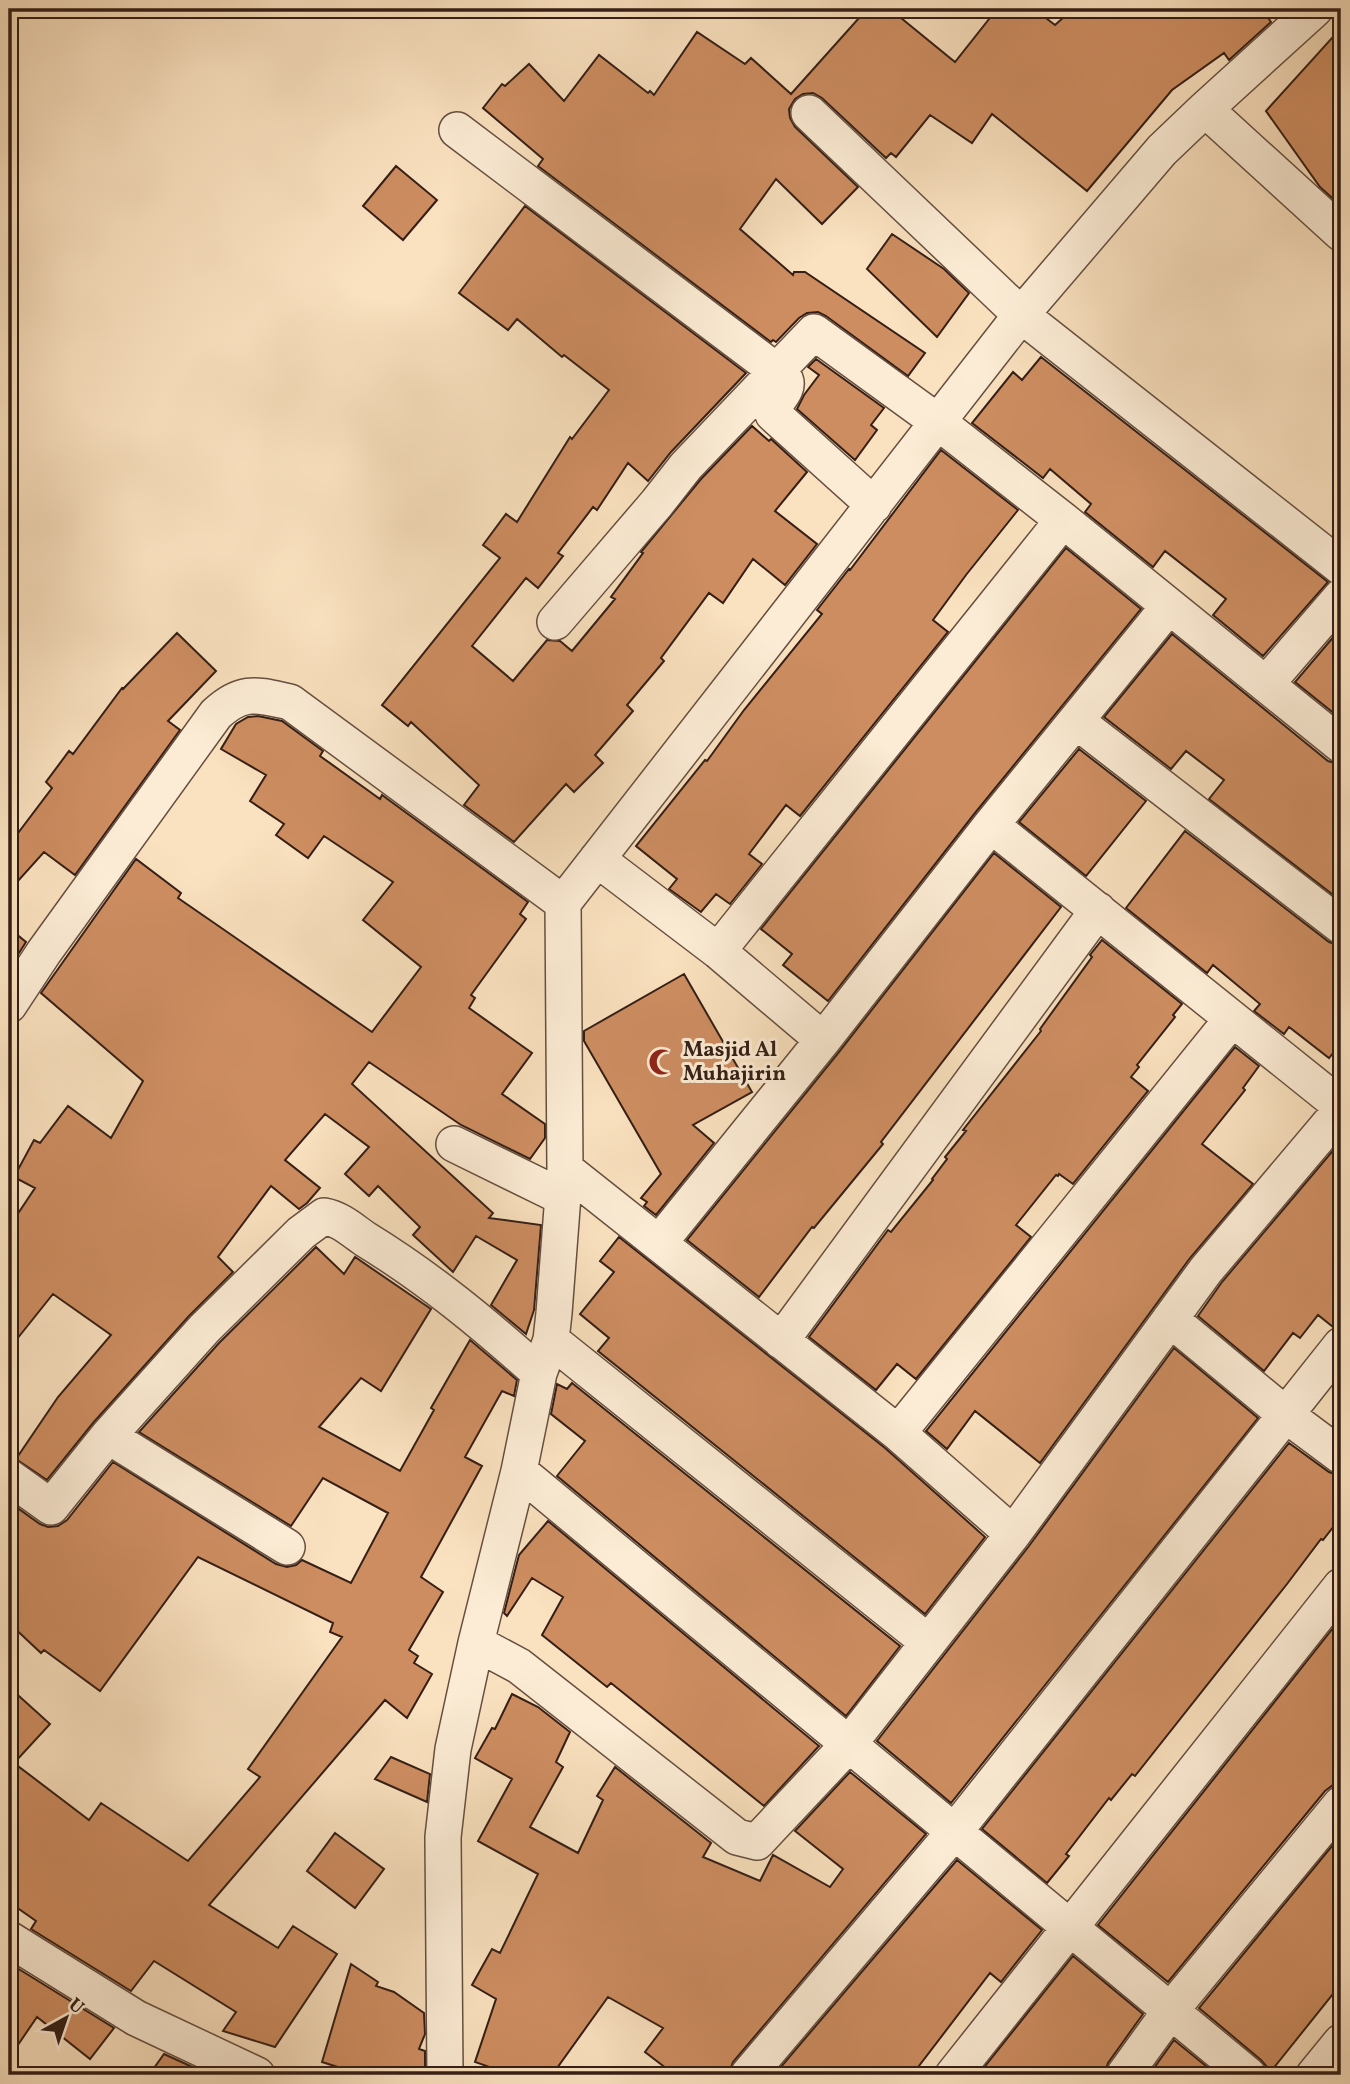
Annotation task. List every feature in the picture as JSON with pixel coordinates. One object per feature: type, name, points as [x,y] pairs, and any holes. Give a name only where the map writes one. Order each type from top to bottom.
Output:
[{"type":"street","points":[[445,2075],[443,1837],[453,1748],[519,1471],[539,1373],[551,1340],[564,1183],[563,903],[1021,315],[1162,150],[1315,9]]},
{"type":"street","points":[[1205,109],[1341,233]]},
{"type":"street","points":[[809,113],[1021,315],[1341,567]]},
{"type":"street","points":[[457,130],[776,370],[787,381],[787,387],[772,408],[773,414],[874,505]]},
{"type":"street","points":[[555,622],[686,466],[814,332],[938,422],[1341,745]]},
{"type":"street","points":[[718,951],[1063,520]]},
{"type":"street","points":[[1266,684],[1341,597]]},
{"type":"street","points":[[659,1243],[1169,606]]},
{"type":"street","points":[[9,1005],[44,951],[216,714],[229,702],[245,696],[262,696],[290,702],[563,903]]},
{"type":"street","points":[[1076,721],[1341,926]]},
{"type":"street","points":[[476,1643],[519,1666],[737,1837],[757,1842],[849,1744],[1013,1534],[1206,1270],[1341,1108],[991,825]]},
{"type":"street","points":[[597,859],[718,951],[823,1040]]},
{"type":"street","points":[[780,1341],[1098,910]]},
{"type":"street","points":[[898,1433],[1232,1018]]},
{"type":"street","points":[[454,1144],[564,1183],[659,1243],[898,1433],[1013,1534]]},
{"type":"street","points":[[9,1477],[51,1507],[108,1436],[204,1329],[301,1233],[324,1216],[338,1220],[404,1262],[470,1312],[539,1373]]},
{"type":"street","points":[[1170,1319],[1286,1415],[1341,1456]]},
{"type":"street","points":[[551,1340],[928,1642]]},
{"type":"street","points":[[748,2075],[955,1831],[1341,1345]]},
{"type":"street","points":[[108,1436],[287,1547]]},
{"type":"street","points":[[519,1471],[1248,2075]]},
{"type":"street","points":[[953,2075],[1341,1586]]},
{"type":"street","points":[[1124,2075],[1171,2010],[1341,1804]]},
{"type":"street","points":[[9,1939],[136,2018],[257,2075]]},
{"type":"street","points":[[1314,2075],[1341,2042]]},
{"type":"building","points":[[867,9],[890,9],[955,62],[997,9],[1034,9],[1055,25],[1073,9],[1262,9],[1271,22],[1229,60],[1224,53],[1172,90],[1087,191],[992,114],[972,143],[930,115],[896,157],[891,153],[886,158],[822,98],[813,93],[803,94],[795,99],[789,109],[795,127],[858,187],[822,224],[776,179],[740,229],[793,275],[794,272],[805,272],[925,353],[908,376],[818,312],[807,313],[799,318],[776,342],[771,342],[538,166],[543,159],[483,108],[502,84],[505,86],[529,64],[564,101],[599,55],[654,95],[697,32],[745,64],[751,58],[791,94]]},
{"type":"building","points":[[1341,28],[1341,206],[1320,187],[1266,111]]},
{"type":"building","points":[[396,166],[437,200],[403,240],[363,206]]},
{"type":"building","points":[[525,206],[746,373],[671,452],[648,481],[628,463],[597,510],[593,507],[558,553],[563,556],[538,588],[526,578],[472,646],[513,681],[547,640],[560,641],[572,651],[615,599],[611,597],[643,553],[641,552],[701,479],[752,426],[769,441],[771,439],[807,472],[775,511],[817,544],[785,585],[753,559],[723,603],[709,593],[661,658],[664,661],[627,705],[633,711],[595,755],[603,763],[574,792],[566,784],[514,842],[464,805],[479,785],[411,722],[408,726],[382,705],[500,558],[483,545],[506,514],[517,522],[570,437],[572,439],[609,390],[564,355],[562,357],[517,319],[508,330],[459,293]]},
{"type":"building","points":[[892,234],[944,269],[969,293],[937,337],[867,269]]},
{"type":"building","points":[[1041,357],[1328,582],[1263,656],[1213,615],[1226,599],[1165,551],[1153,567],[1085,512],[1091,504],[1050,469],[1043,478],[972,423],[1013,372],[1022,380]]},
{"type":"building","points":[[816,359],[884,408],[871,425],[877,430],[855,460],[797,409],[819,375],[808,367]]},
{"type":"building","points":[[941,450],[1018,510],[933,620],[948,632],[800,816],[786,805],[749,854],[762,864],[730,904],[716,894],[701,912],[669,889],[677,879],[636,846],[705,760],[707,761],[744,710],[822,614],[817,610]]},
{"type":"building","points":[[1066,548],[1141,609],[975,813],[828,1001],[783,965],[792,954],[761,929]]},
{"type":"building","points":[[1341,628],[1341,719],[1295,682]]},
{"type":"building","points":[[177,633],[216,671],[168,721],[180,730],[75,875],[44,852],[9,891],[9,845],[52,788],[46,782],[69,751],[73,754],[122,688]]},
{"type":"building","points":[[1172,634],[1328,761],[1341,765],[1341,901],[1209,799],[1224,780],[1186,751],[1171,769],[1104,717]]},
{"type":"building","points":[[258,716],[282,721],[323,751],[320,756],[380,799],[382,795],[528,902],[520,914],[526,919],[471,995],[475,998],[469,1008],[532,1053],[502,1094],[545,1124],[545,1138],[530,1159],[461,1125],[369,1062],[352,1084],[493,1213],[489,1218],[541,1225],[534,1310],[526,1334],[491,1305],[517,1260],[476,1236],[453,1272],[413,1235],[420,1227],[378,1186],[369,1196],[345,1174],[369,1147],[325,1114],[285,1160],[320,1188],[299,1209],[271,1186],[218,1257],[233,1272],[189,1316],[93,1423],[47,1480],[16,1459],[58,1397],[111,1335],[53,1294],[9,1349],[9,1227],[35,1188],[14,1177],[34,1140],[40,1143],[68,1106],[111,1138],[143,1081],[41,993],[136,859],[181,893],[178,898],[372,1032],[421,967],[363,920],[393,882],[324,836],[308,858],[276,835],[284,824],[250,801],[266,775],[221,749],[236,724],[248,717]]},
{"type":"building","points":[[1079,749],[1146,801],[1086,876],[1019,822]]},
{"type":"building","points":[[1185,831],[1329,942],[1341,946],[1341,1043],[1329,1058],[1289,1027],[1284,1034],[1254,1011],[1260,1004],[1213,965],[1207,973],[1126,908]]},
{"type":"building","points":[[994,853],[1061,907],[881,1142],[883,1144],[814,1228],[812,1227],[759,1297],[687,1240],[839,1052]]},
{"type":"building","points":[[9,928],[26,942],[10,967],[9,966]]},
{"type":"building","points":[[1102,940],[1182,1004],[1131,1077],[1148,1091],[1073,1184],[1059,1174],[1056,1175],[1016,1225],[1031,1237],[916,1379],[897,1364],[876,1390],[809,1337],[888,1230],[891,1232],[933,1180],[947,1159],[945,1157],[966,1131],[963,1130],[1041,1031]]},
{"type":"building","points":[[684,974],[752,1092],[693,1125],[714,1143],[656,1215],[644,1206],[647,1202],[641,1198],[661,1174],[584,1041],[584,1031]]},
{"type":"building","points":[[1235,1047],[1259,1066],[1243,1088],[1245,1090],[1202,1144],[1253,1184],[1190,1258],[1040,1463],[975,1411],[947,1449],[926,1431]]},
{"type":"building","points":[[1341,1141],[1341,1325],[1333,1327],[1318,1315],[1300,1338],[1293,1333],[1264,1371],[1198,1316],[1222,1282]]},
{"type":"building","points":[[619,1237],[885,1448],[985,1537],[925,1614],[598,1351],[609,1338],[580,1314],[614,1272],[600,1261]]},
{"type":"building","points":[[316,1247],[344,1274],[355,1257],[431,1309],[381,1391],[361,1378],[319,1427],[400,1471],[434,1410],[431,1408],[470,1340],[517,1380],[514,1396],[502,1391],[465,1457],[482,1466],[421,1577],[443,1592],[409,1650],[418,1656],[414,1663],[432,1674],[407,1718],[385,1700],[209,1905],[278,1948],[293,1926],[337,1954],[275,2047],[223,2031],[236,2012],[154,1961],[131,1991],[31,1929],[36,1921],[9,1902],[9,1687],[50,1724],[14,1763],[89,1820],[101,1803],[188,1861],[260,1777],[248,1769],[342,1637],[330,1632],[333,1623],[198,1557],[100,1691],[44,1650],[41,1653],[9,1623],[9,1502],[40,1524],[58,1526],[67,1520],[113,1462],[276,1564],[287,1567],[302,1560],[351,1583],[388,1513],[323,1478],[291,1526],[139,1432],[219,1343]]},
{"type":"building","points":[[1174,1348],[1258,1418],[951,1803],[877,1741],[1029,1546]]},
{"type":"building","points":[[572,1383],[900,1646],[846,1716],[557,1476],[585,1441],[551,1414],[557,1384],[567,1389]]},
{"type":"building","points":[[1289,1443],[1329,1472],[1341,1476],[1341,1517],[1135,1776],[1132,1774],[1111,1800],[1109,1798],[1047,1883],[982,1829]]},
{"type":"building","points":[[548,1521],[819,1746],[764,1806],[611,1683],[607,1687],[542,1635],[563,1597],[532,1578],[507,1616],[504,1613],[519,1555]]},
{"type":"building","points":[[1341,1618],[1341,1784],[1333,1785],[1325,1791],[1168,1982],[1098,1925]]},
{"type":"building","points":[[512,1694],[538,1707],[570,1732],[556,1762],[563,1767],[530,1827],[578,1853],[603,1800],[597,1796],[615,1767],[711,1843],[703,1857],[760,1881],[773,1855],[830,1887],[843,1869],[795,1831],[850,1772],[926,1834],[733,2062],[728,2075],[675,2075],[645,2052],[663,2028],[608,1997],[552,2075],[512,2075],[475,2062],[496,1999],[472,1985],[492,1949],[500,1953],[538,1874],[478,1841],[512,1779],[475,1758],[492,1728],[495,1729]]},
{"type":"building","points":[[391,1757],[430,1774],[427,1802],[375,1779]]},
{"type":"building","points":[[335,1833],[384,1869],[355,1908],[307,1871]]},
{"type":"building","points":[[1341,1835],[1341,1984],[1268,2075],[1267,2067],[1261,2060],[1199,2008]]},
{"type":"building","points":[[957,1860],[1042,1930],[1001,1982],[990,1973],[912,2075],[774,2075]]},
{"type":"building","points":[[1073,1956],[1143,2014],[1108,2063],[1104,2075],[978,2075]]},
{"type":"building","points":[[9,1963],[114,2028],[90,2059],[37,2017],[9,2058]]},
{"type":"building","points":[[351,1964],[378,1982],[376,1986],[394,1992],[424,2013],[425,2034],[419,2049],[425,2051],[425,2075],[363,2075],[322,2062]]},
{"type":"building","points":[[1174,2040],[1217,2075],[1149,2075]]},
{"type":"building","points":[[164,2054],[210,2075],[149,2075]]},
{"type":"place","name":"Masjid Al Muhajirin","points":[[662,1062]]}]
